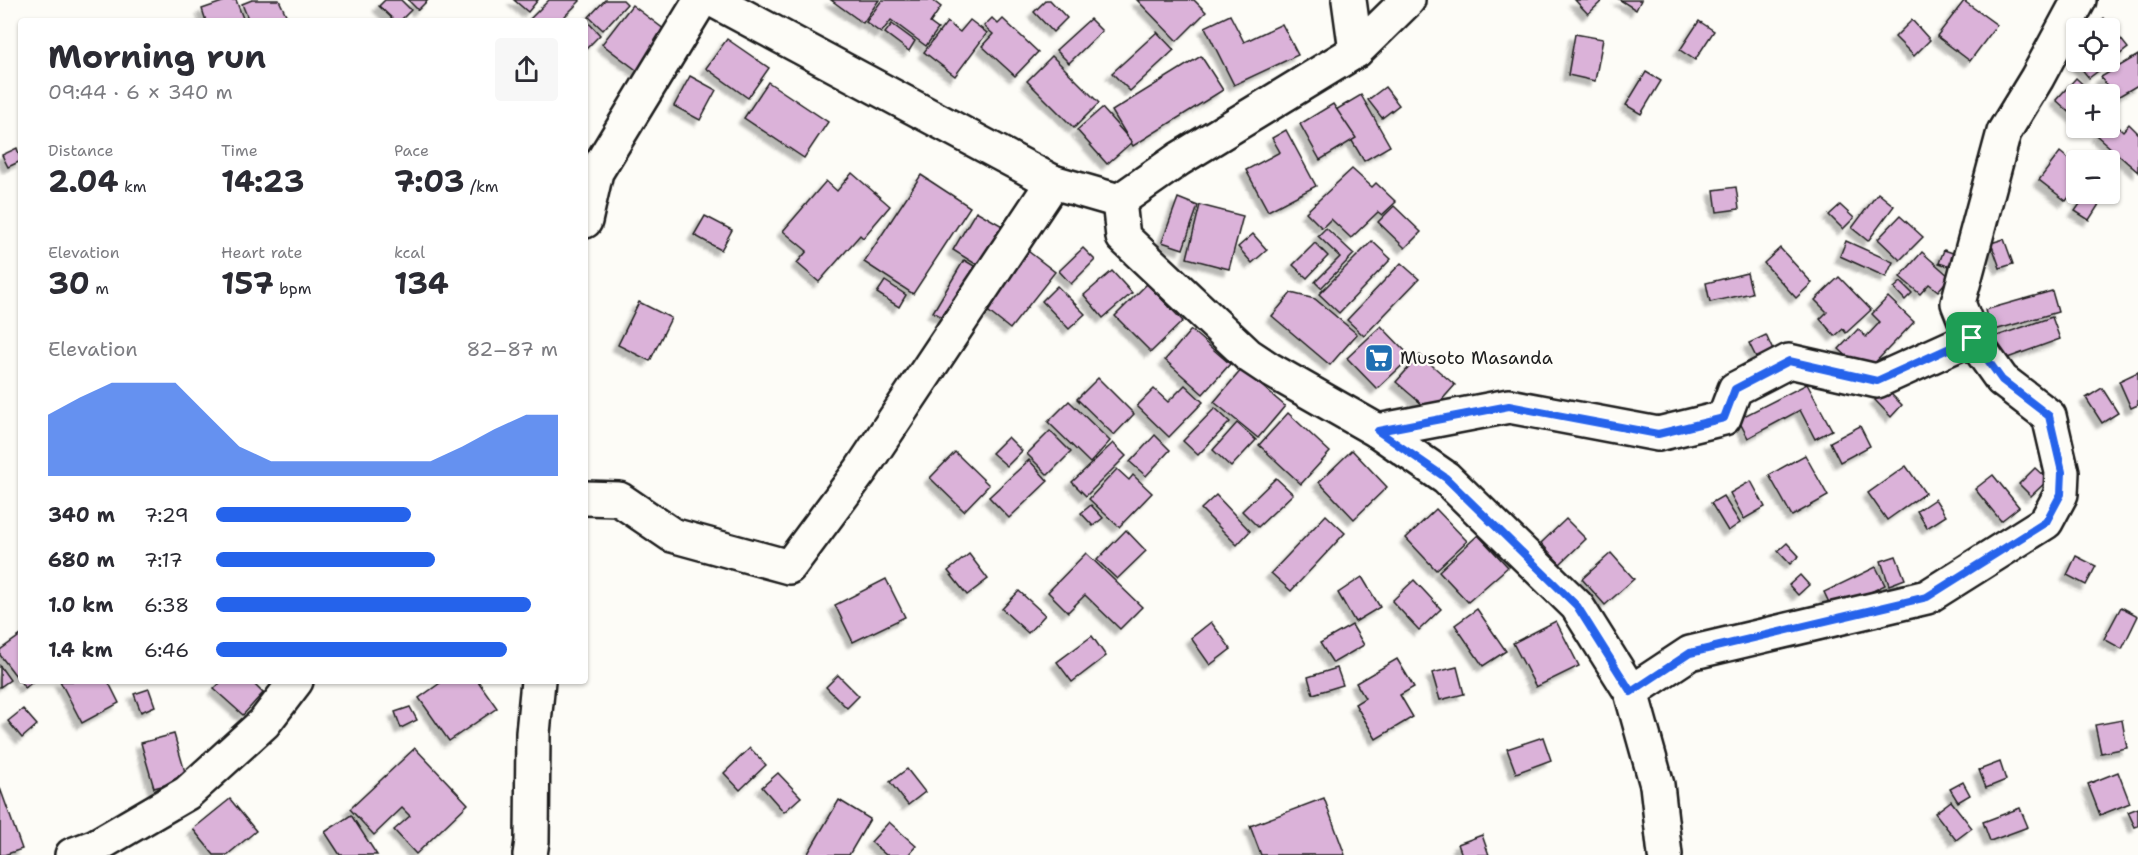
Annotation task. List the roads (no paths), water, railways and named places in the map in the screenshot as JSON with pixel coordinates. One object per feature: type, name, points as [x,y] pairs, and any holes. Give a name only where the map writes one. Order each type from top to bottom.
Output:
[{"type":"street","points":[[588,208],[596,172],[701,0]]},
{"type":"street","points":[[713,0],[1053,182],[1119,201]]},
{"type":"street","points":[[1348,0],[1356,51]]},
{"type":"street","points":[[1119,201],[1179,159],[1356,51],[1408,0]]},
{"type":"street","points":[[1631,692],[1690,653],[1927,597],[2046,522],[2061,494],[2062,472],[2049,416],[2002,380],[1972,338],[1958,303],[2004,132],[2037,78],[2079,0]]},
{"type":"street","points":[[588,498],[619,499],[672,535],[789,567],[861,470],[1053,182]]},
{"type":"street","points":[[1119,201],[1123,237],[1248,354],[1269,369],[1378,431],[1446,478],[1577,606],[1631,692],[1657,785],[1665,855]]},
{"type":"street","points":[[1378,431],[1509,406],[1658,434],[1724,418],[1735,389],[1789,361],[1877,381],[1972,338]]},
{"type":"street","points":[[72,855],[96,846],[187,793],[264,723],[294,684]]},
{"type":"street","points":[[530,855],[533,733],[538,684]]},
{"type":"place","name":"Musoto Masanda","points":[[1379,358]]}]
